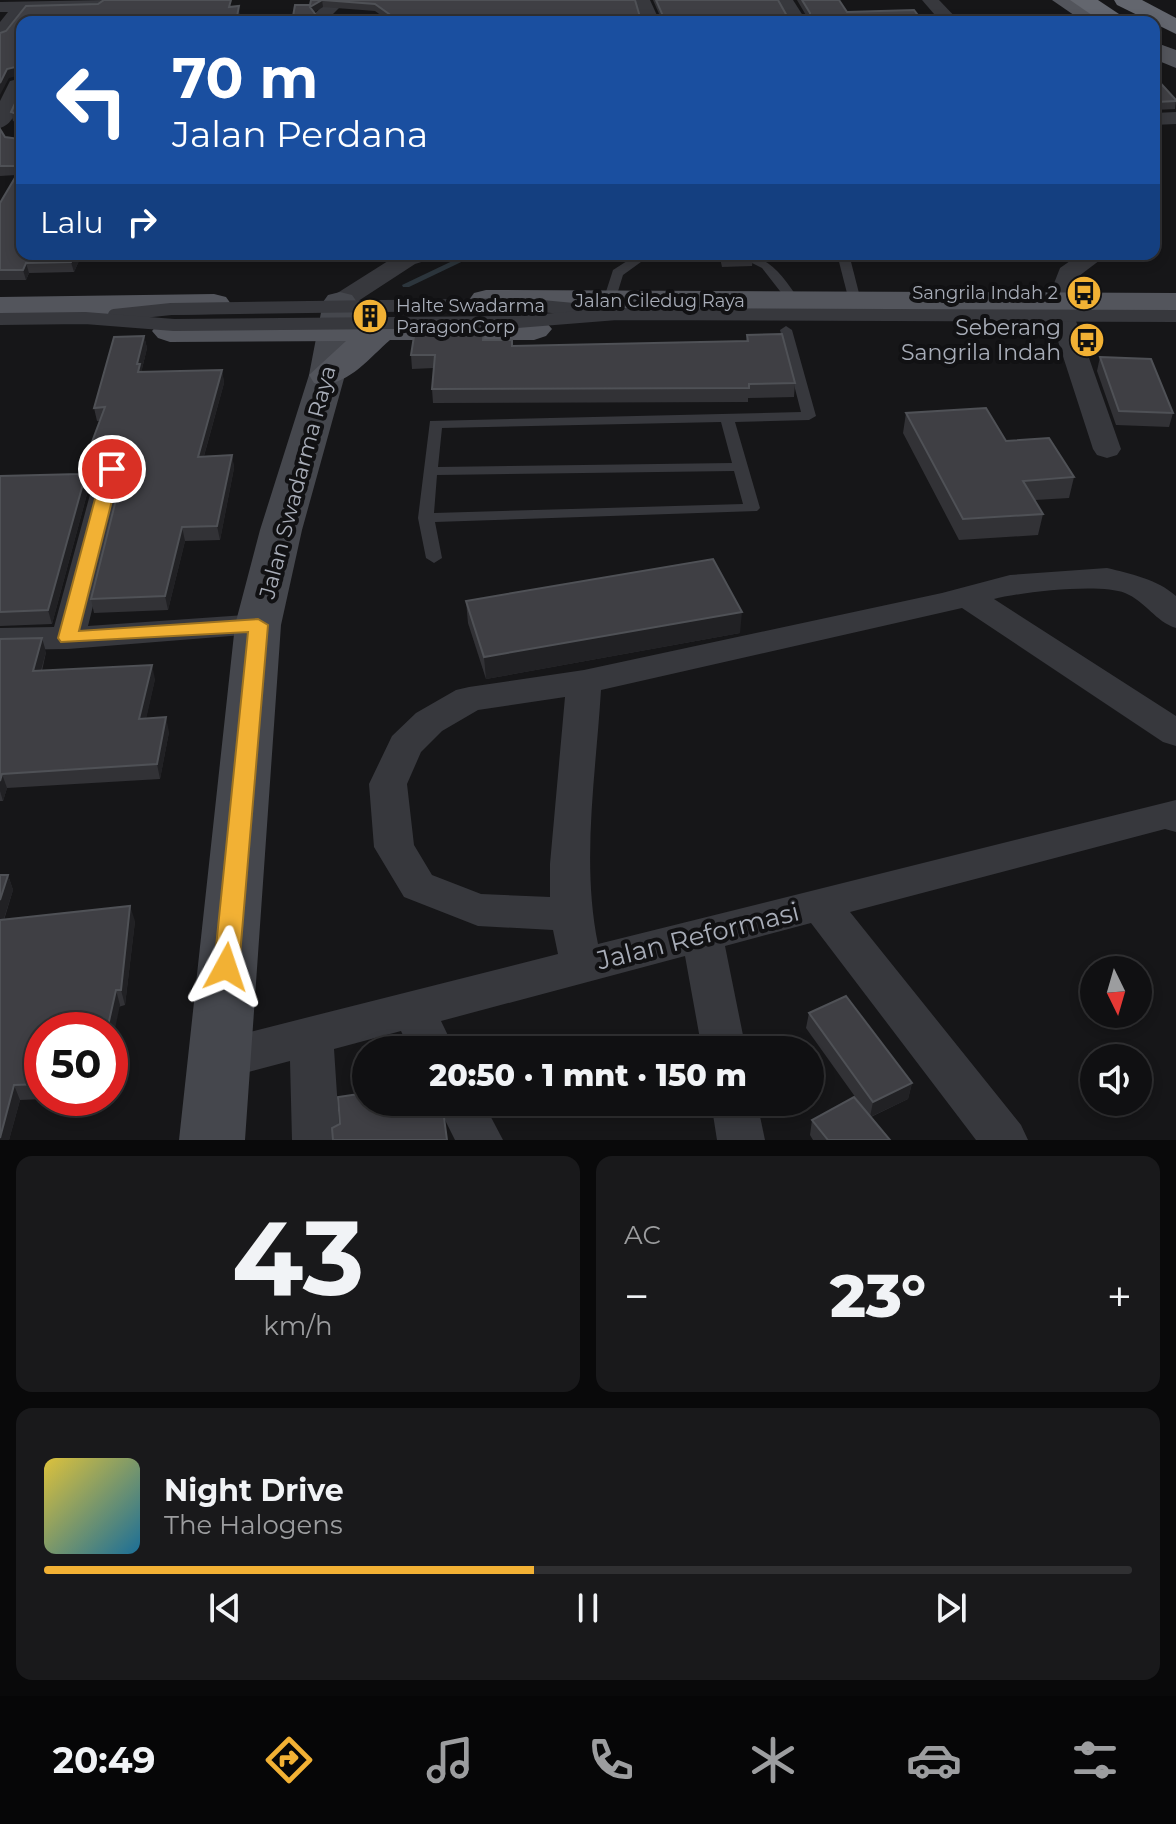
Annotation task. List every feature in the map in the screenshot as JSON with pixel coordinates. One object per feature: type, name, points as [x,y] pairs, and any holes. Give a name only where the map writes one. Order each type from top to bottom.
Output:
[{"type":"highway","points":[[1081,0],[1109,16]]},
{"type":"highway","points":[[1125,0],[1155,16]]},
{"type":"highway","points":[[1162,0],[1176,7]]},
{"type":"main road","points":[[1063,0],[1091,16]]},
{"type":"main road","name":"Jalan Ciledug Raya","points":[[0,331],[60,319],[369,328],[790,315],[855,301],[1061,318],[1176,333]]},
{"type":"main road","name":"Jalan Ciledug Raya","points":[[0,307],[60,319],[291,331],[320,348],[369,328],[613,307],[790,315],[1061,318],[1176,303]]},
{"type":"main road","name":"Jalan Swadarma Raya","points":[[212,1140],[238,1055],[258,625],[281,530],[369,328]]},
{"type":"street","points":[[322,16],[339,0]]},
{"type":"street","points":[[930,0],[945,16]]},
{"type":"street","points":[[0,7],[100,2]]},
{"type":"street","points":[[0,34],[21,6]]},
{"type":"street","points":[[6,127],[16,89]]},
{"type":"street","points":[[369,328],[406,260]]},
{"type":"street","points":[[1087,260],[1068,273],[1061,318],[1107,449]]},
{"type":"street","points":[[68,638],[112,469]]},
{"type":"street","points":[[571,914],[478,910],[418,886],[394,847],[388,784],[405,745],[429,722],[469,699],[584,682],[1010,585],[1107,578],[1137,586],[1161,600],[1176,617]]},
{"type":"street","points":[[966,596],[1176,733]]},
{"type":"street","points":[[0,639],[68,638],[258,625]]},
{"type":"street","points":[[581,966],[571,914],[570,864],[584,682]]},
{"type":"street","name":"Jalan Reformasi","points":[[238,1055],[1175,811]]},
{"type":"street","points":[[820,904],[1004,1140]]},
{"type":"street","points":[[702,935],[721,1036]]},
{"type":"street","points":[[413,1010],[426,1036]]},
{"type":"street","points":[[307,1037],[316,1140]]},
{"type":"street","points":[[466,1116],[479,1140]]},
{"type":"street","points":[[737,1116],[741,1140]]},
{"type":"lane","points":[[613,307],[617,273],[637,260]]},
{"type":"lane","points":[[434,558],[426,518],[435,424],[809,416],[790,315],[766,265],[754,260]]},
{"type":"lane","points":[[845,260],[855,301]]},
{"type":"lane","points":[[0,319],[174,325],[517,322],[613,307],[1176,316]]},
{"type":"lane","points":[[426,518],[752,508],[727,419]]},
{"type":"lane","points":[[431,471],[740,467]]},
{"type":"building","points":[[104,0],[231,0],[229,7],[239,6],[237,16],[18,16],[26,6],[98,4]]},
{"type":"building","points":[[311,0],[322,0],[310,7],[316,15],[339,16],[293,16],[295,5],[310,5]]},
{"type":"building","points":[[323,0],[635,0],[640,16],[388,16],[389,14],[375,4]]},
{"type":"building","points":[[656,0],[778,0],[787,16],[663,16]]},
{"type":"building","points":[[802,0],[839,0],[847,12],[914,10],[918,16],[810,16]]},
{"type":"building","points":[[16,18],[16,67],[7,69],[0,83],[0,33],[6,31]]},
{"type":"building","points":[[1160,83],[1176,100],[1160,102]]},
{"type":"building","points":[[0,129],[5,137],[16,139],[16,166],[0,166]]},
{"type":"building","points":[[16,176],[16,260],[71,262],[26,263],[23,270],[0,270],[0,203]]},
{"type":"building","points":[[415,330],[484,330],[483,340],[512,340],[512,346],[748,341],[747,335],[782,334],[795,383],[749,384],[749,388],[432,389],[435,355],[411,355]]},
{"type":"building","points":[[144,336],[138,372],[222,370],[198,457],[232,455],[217,526],[182,527],[165,596],[91,599],[127,456],[120,447],[108,444],[98,447],[91,455],[48,610],[0,612],[0,476],[80,474],[105,407],[94,408],[114,337]]},
{"type":"building","points":[[1100,357],[1151,359],[1173,413],[1119,411]]},
{"type":"building","points":[[986,408],[1006,441],[1049,438],[1074,477],[1023,481],[1043,514],[963,519],[906,413]]},
{"type":"building","points":[[713,559],[742,612],[484,657],[466,601]]},
{"type":"building","points":[[42,638],[33,671],[152,665],[139,719],[166,717],[157,764],[2,774],[0,781],[0,639]]},
{"type":"building","points":[[0,875],[8,875],[0,900]]},
{"type":"building","points":[[130,906],[121,990],[116,990],[111,1012],[24,1012],[24,1085],[14,1085],[0,1138],[0,920]]},
{"type":"building","points":[[846,996],[912,1083],[873,1102],[809,1013]]},
{"type":"building","points":[[352,1095],[352,1116],[444,1116],[447,1140],[333,1140],[332,1128],[340,1124],[338,1097]]},
{"type":"building","points":[[854,1097],[890,1140],[828,1140],[812,1120]]},
{"type":"waterway","points":[[406,285],[461,260]]},
{"type":"place","name":"Sangrila Indah 2","points":[[1084,293]]},
{"type":"place","name":"Halte Swadarma ParagonCorp","points":[[370,316]]},
{"type":"place","name":"Seberang Sangrila Indah","points":[[1087,340]]},
{"type":"route","points":[[112,469],[68,638],[258,625],[226,967]]}]
